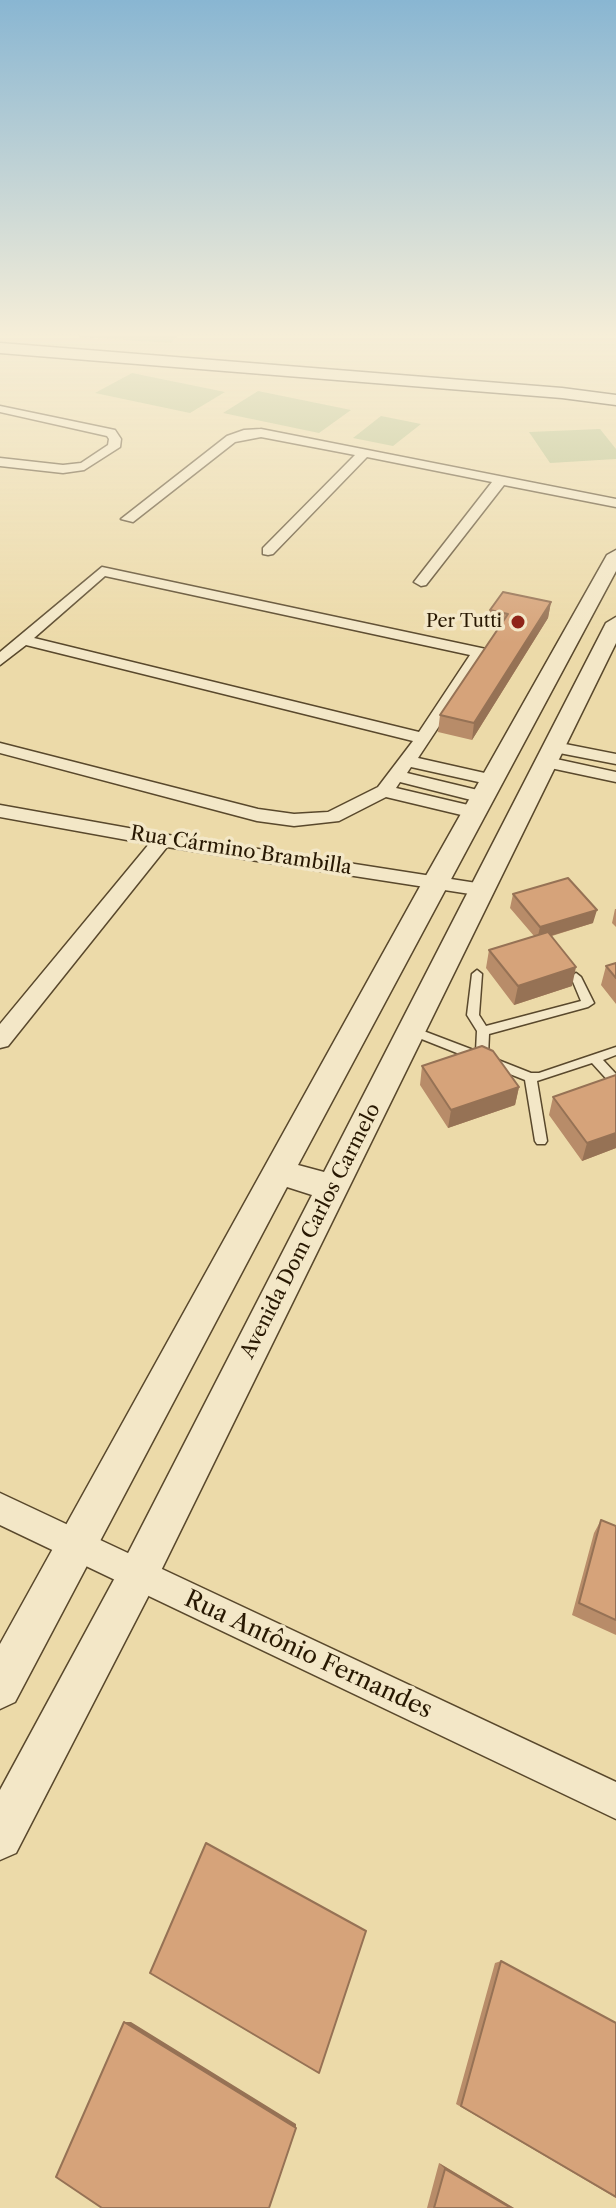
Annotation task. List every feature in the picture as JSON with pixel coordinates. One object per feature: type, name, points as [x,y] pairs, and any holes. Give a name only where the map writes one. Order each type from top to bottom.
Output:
[{"type":"street","points":[[0,462],[39,467],[84,466],[114,447],[113,436]]},
{"type":"street","points":[[128,519],[239,436]]},
{"type":"street","points":[[278,436],[616,503]]},
{"type":"street","points":[[268,551],[365,452]]},
{"type":"street","points":[[421,582],[501,480]]},
{"type":"street","points":[[0,1687],[435,881],[616,555]]},
{"type":"street","points":[[0,660],[102,571],[480,652],[424,738],[384,791],[332,817],[257,815],[0,748]]},
{"type":"street","points":[[579,623],[614,626]]},
{"type":"street","name":"Avenida Dom Carlos Carmelo","points":[[0,1837],[138,1575],[614,626]]},
{"type":"street","points":[[23,640],[424,738]]},
{"type":"street","points":[[551,755],[616,759]]},
{"type":"street","points":[[551,755],[616,777]]},
{"type":"street","points":[[402,768],[483,797]]},
{"type":"street","points":[[384,791],[483,797]]},
{"type":"street","name":"Rua Cármino Brambilla","points":[[0,811],[162,840],[483,890]]},
{"type":"street","points":[[0,1040],[162,840]]},
{"type":"street","points":[[280,1172],[332,1188]]},
{"type":"street","name":"Rua Antônio Fernandes","points":[[0,1509],[616,1801]]},
{"type":"lane","points":[[477,974],[473,1015],[483,1031],[482,1058]]},
{"type":"lane","points":[[483,1031],[588,1003],[576,977]]},
{"type":"lane","points":[[413,1031],[530,1077],[539,1077],[616,1051]]},
{"type":"lane","points":[[595,1059],[616,1082]]},
{"type":"lane","points":[[530,1077],[541,1141]]},
{"type":"green space","points":[[355,436],[406,436],[393,446],[353,438]]},
{"type":"green space","points":[[532,436],[606,436],[616,449],[616,459],[550,463]]},
{"type":"building","points":[[503,592],[551,602],[474,723],[440,715],[508,614],[490,610]]},
{"type":"building","points":[[568,878],[597,910],[540,927],[513,894]]},
{"type":"building","points":[[548,932],[576,967],[518,986],[489,950]]},
{"type":"building","points":[[616,963],[616,978],[606,966]]},
{"type":"building","points":[[482,1046],[493,1051],[519,1087],[451,1110],[422,1066]]},
{"type":"building","points":[[616,1075],[616,1133],[587,1143],[553,1097]]},
{"type":"building","points":[[601,1520],[616,1526],[616,1620],[579,1603]]},
{"type":"building","points":[[206,1843],[366,1931],[319,2073],[150,1973]]},
{"type":"building","points":[[501,1961],[616,2023],[616,2197],[461,2106]]},
{"type":"building","points":[[124,2022],[296,2128],[269,2208],[102,2208],[56,2177]]},
{"type":"building","points":[[445,2169],[511,2208],[434,2208]]},
{"type":"place","name":"Per Tutti","points":[[518,622]]}]
